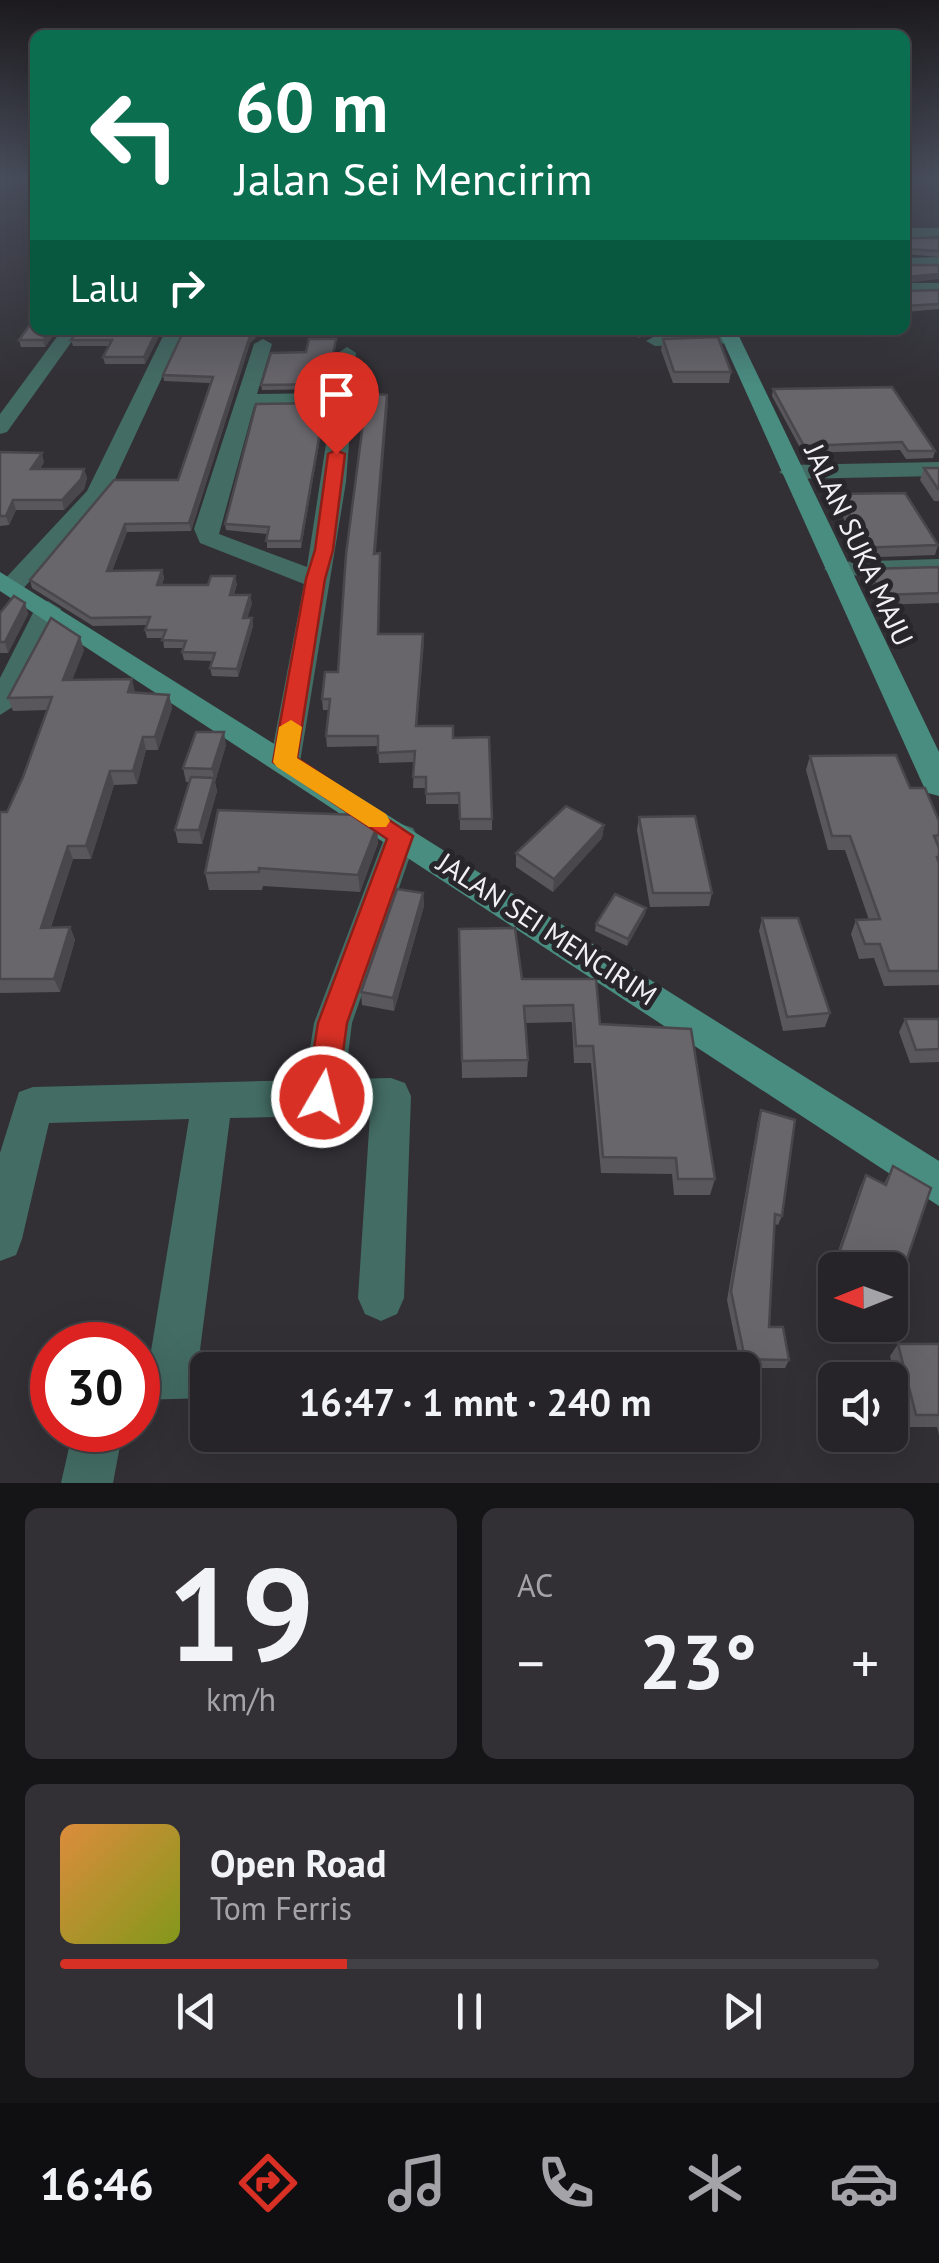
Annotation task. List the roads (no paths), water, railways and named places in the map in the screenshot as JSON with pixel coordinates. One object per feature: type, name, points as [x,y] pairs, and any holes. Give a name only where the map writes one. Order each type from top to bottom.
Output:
[{"type":"street","points":[[910,262],[939,262]]},
{"type":"street","points":[[910,288],[939,288]]},
{"type":"street","points":[[0,428],[66,335]]},
{"type":"street","points":[[5,584],[97,494],[174,335]]},
{"type":"street","points":[[655,341],[729,335]]},
{"type":"street","name":"JALAN SUKA MAJU","points":[[729,335],[939,786]]},
{"type":"street","points":[[263,344],[206,528],[208,538],[315,579]]},
{"type":"street","points":[[285,762],[335,482],[347,353]]},
{"type":"street","points":[[248,400],[340,398]]},
{"type":"street","points":[[790,472],[939,469]]},
{"type":"street","points":[[836,569],[939,566]]},
{"type":"street","name":"JALAN SEI MENCIRIM","points":[[5,584],[939,1185]]},
{"type":"street","points":[[0,706],[48,609]]},
{"type":"street","points":[[322,1097],[333,1023],[401,836]]},
{"type":"street","points":[[0,1240],[33,1105],[391,1096],[381,1298]]},
{"type":"street","points":[[172,1375],[212,1100]]},
{"type":"street","points":[[87,1483],[93,1452]]}]
